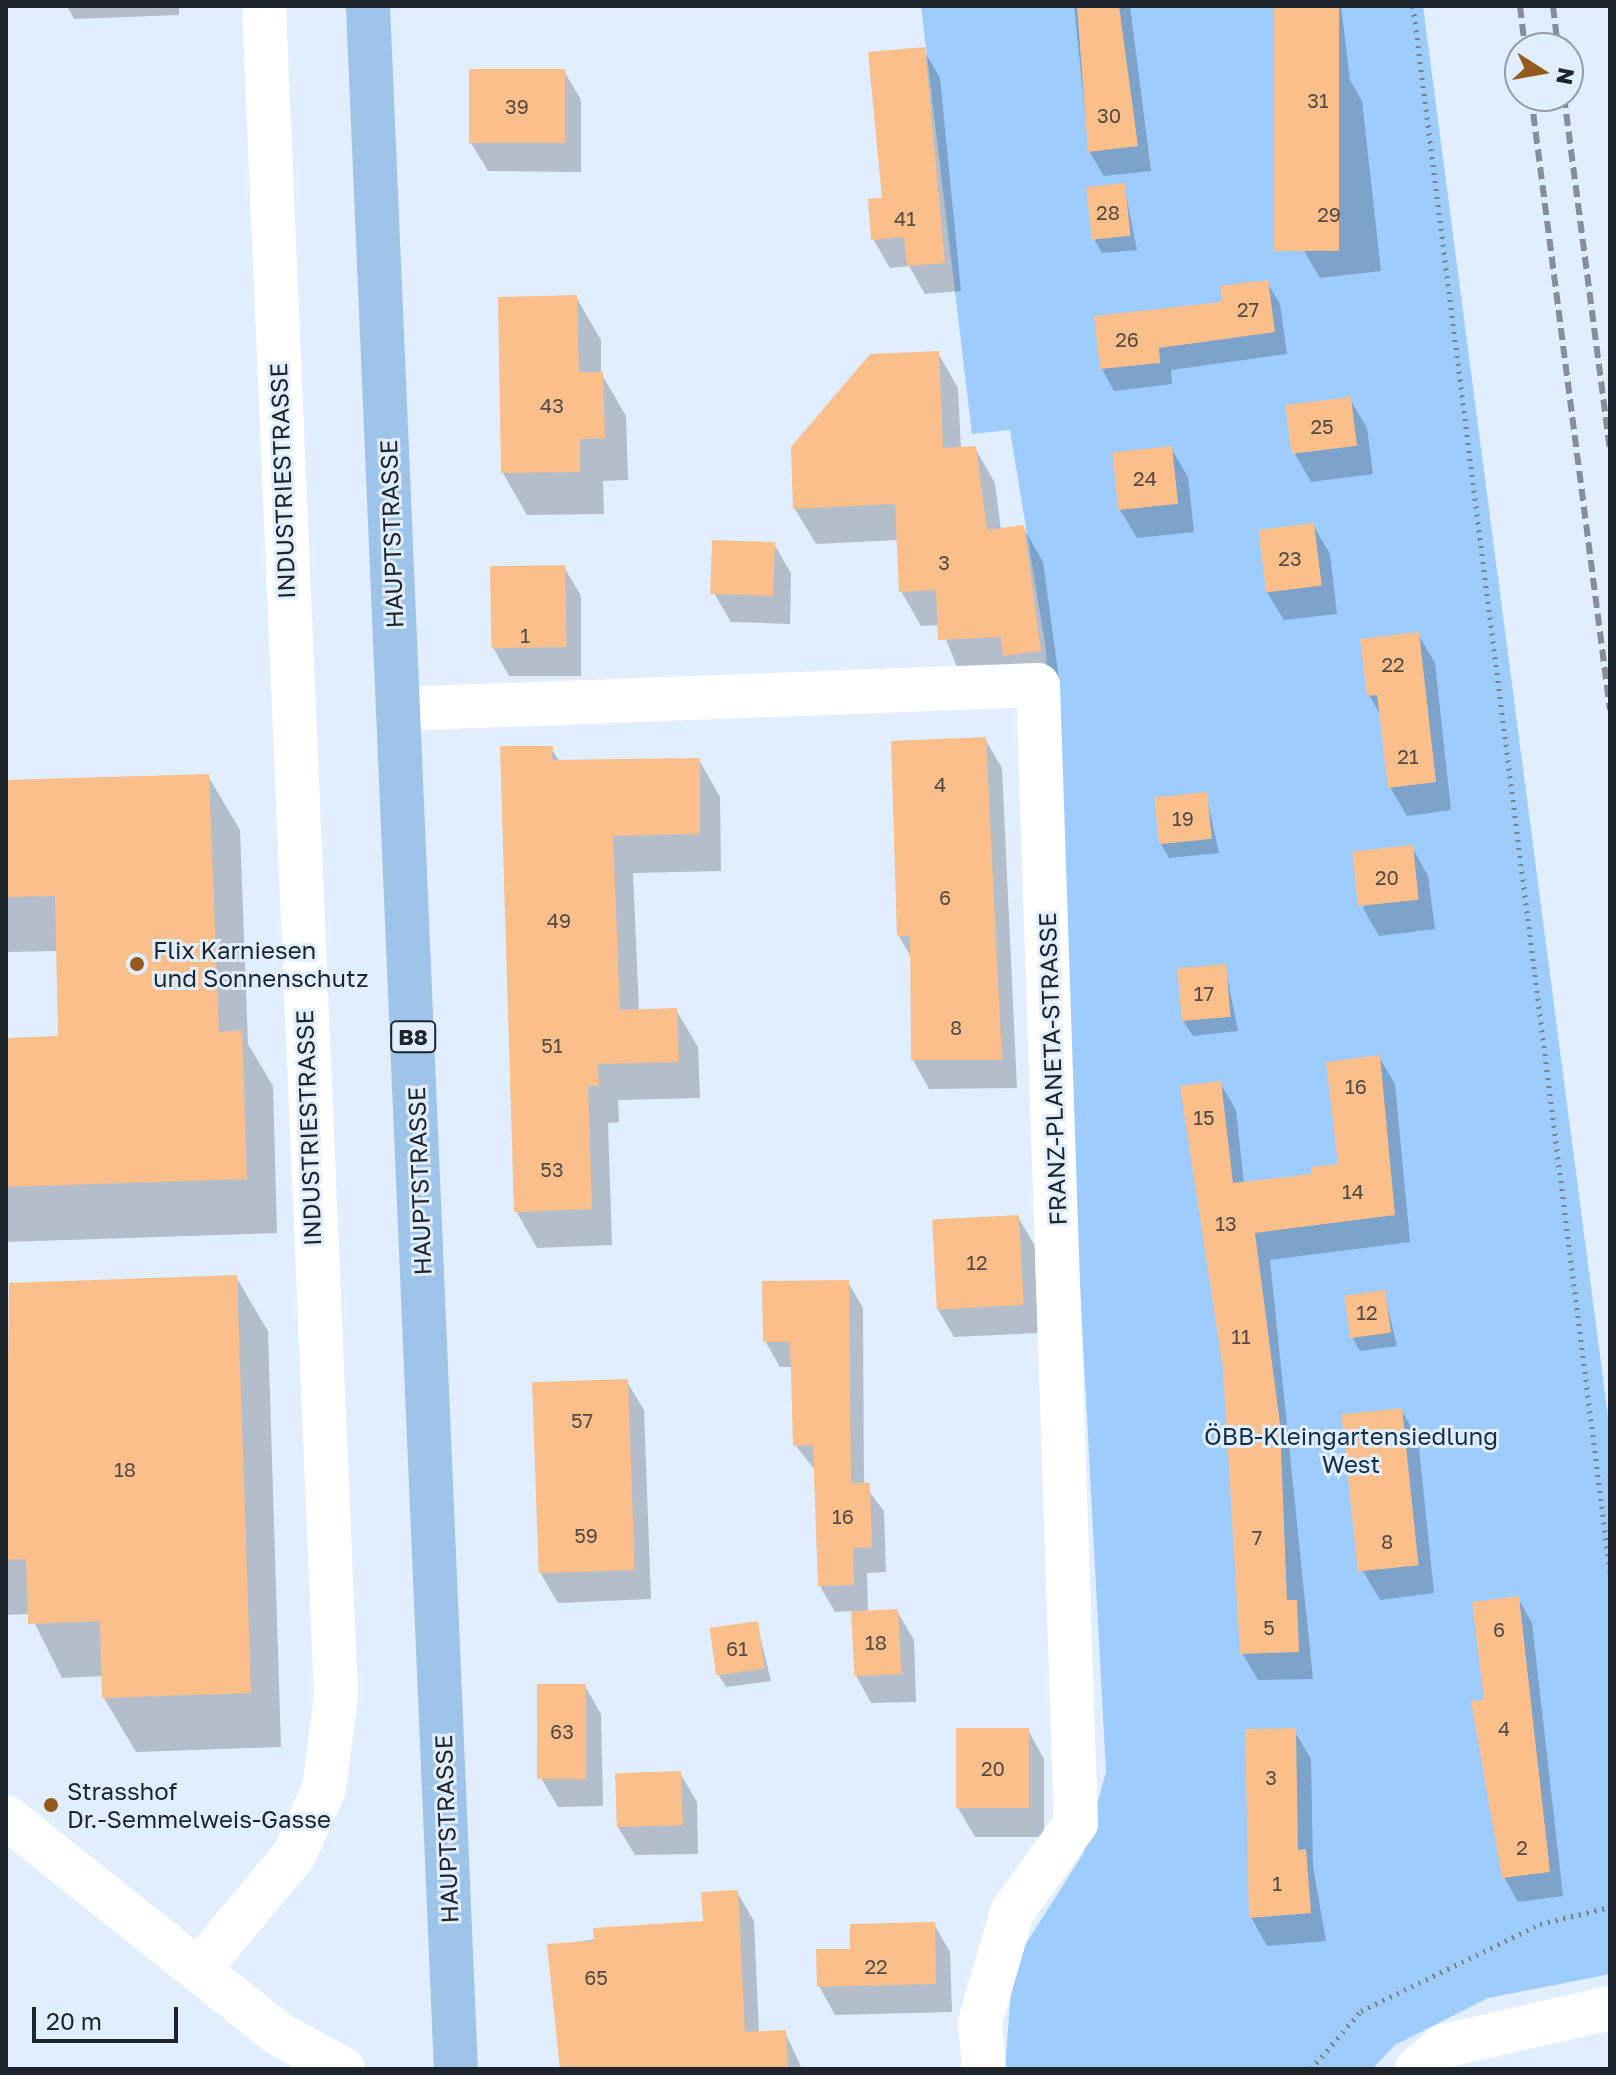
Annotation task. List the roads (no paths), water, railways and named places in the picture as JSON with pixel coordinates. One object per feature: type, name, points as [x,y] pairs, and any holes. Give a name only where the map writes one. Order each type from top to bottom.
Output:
[{"type":"main road","name":"HAUPTSTRASSE","points":[[368,6],[456,2069]]},
{"type":"street","name":"INDUSTRIESTRASSE","points":[[199,1969],[294,1855],[324,1789],[336,1696],[264,6]]},
{"type":"street","name":"FRANZ-PLANETA-STRASSE","points":[[399,709],[1038,685],[1076,1823],[1012,1912],[980,2022],[984,2069]]},
{"type":"street","points":[[6,1817],[279,2034],[343,2069]]},
{"type":"street","points":[[1417,2069],[1444,2046],[1610,2008]]},
{"type":"railway","points":[[1520,6],[1523,32]]},
{"type":"railway","points":[[1553,6],[1556,32]]},
{"type":"railway","points":[[1533,112],[1610,710]]},
{"type":"railway","points":[[1566,112],[1610,448]]},
{"type":"place","name":"Flix Karniesen und Sonnenschutz","points":[[137,964]]},
{"type":"place","name":"Strasshof Dr.-Semmelweis-Gasse","points":[[51,1805]]},
{"type":"park label","name":"ÖBB-Kleingartensiedlung West","points":[[1351,1450]]}]
